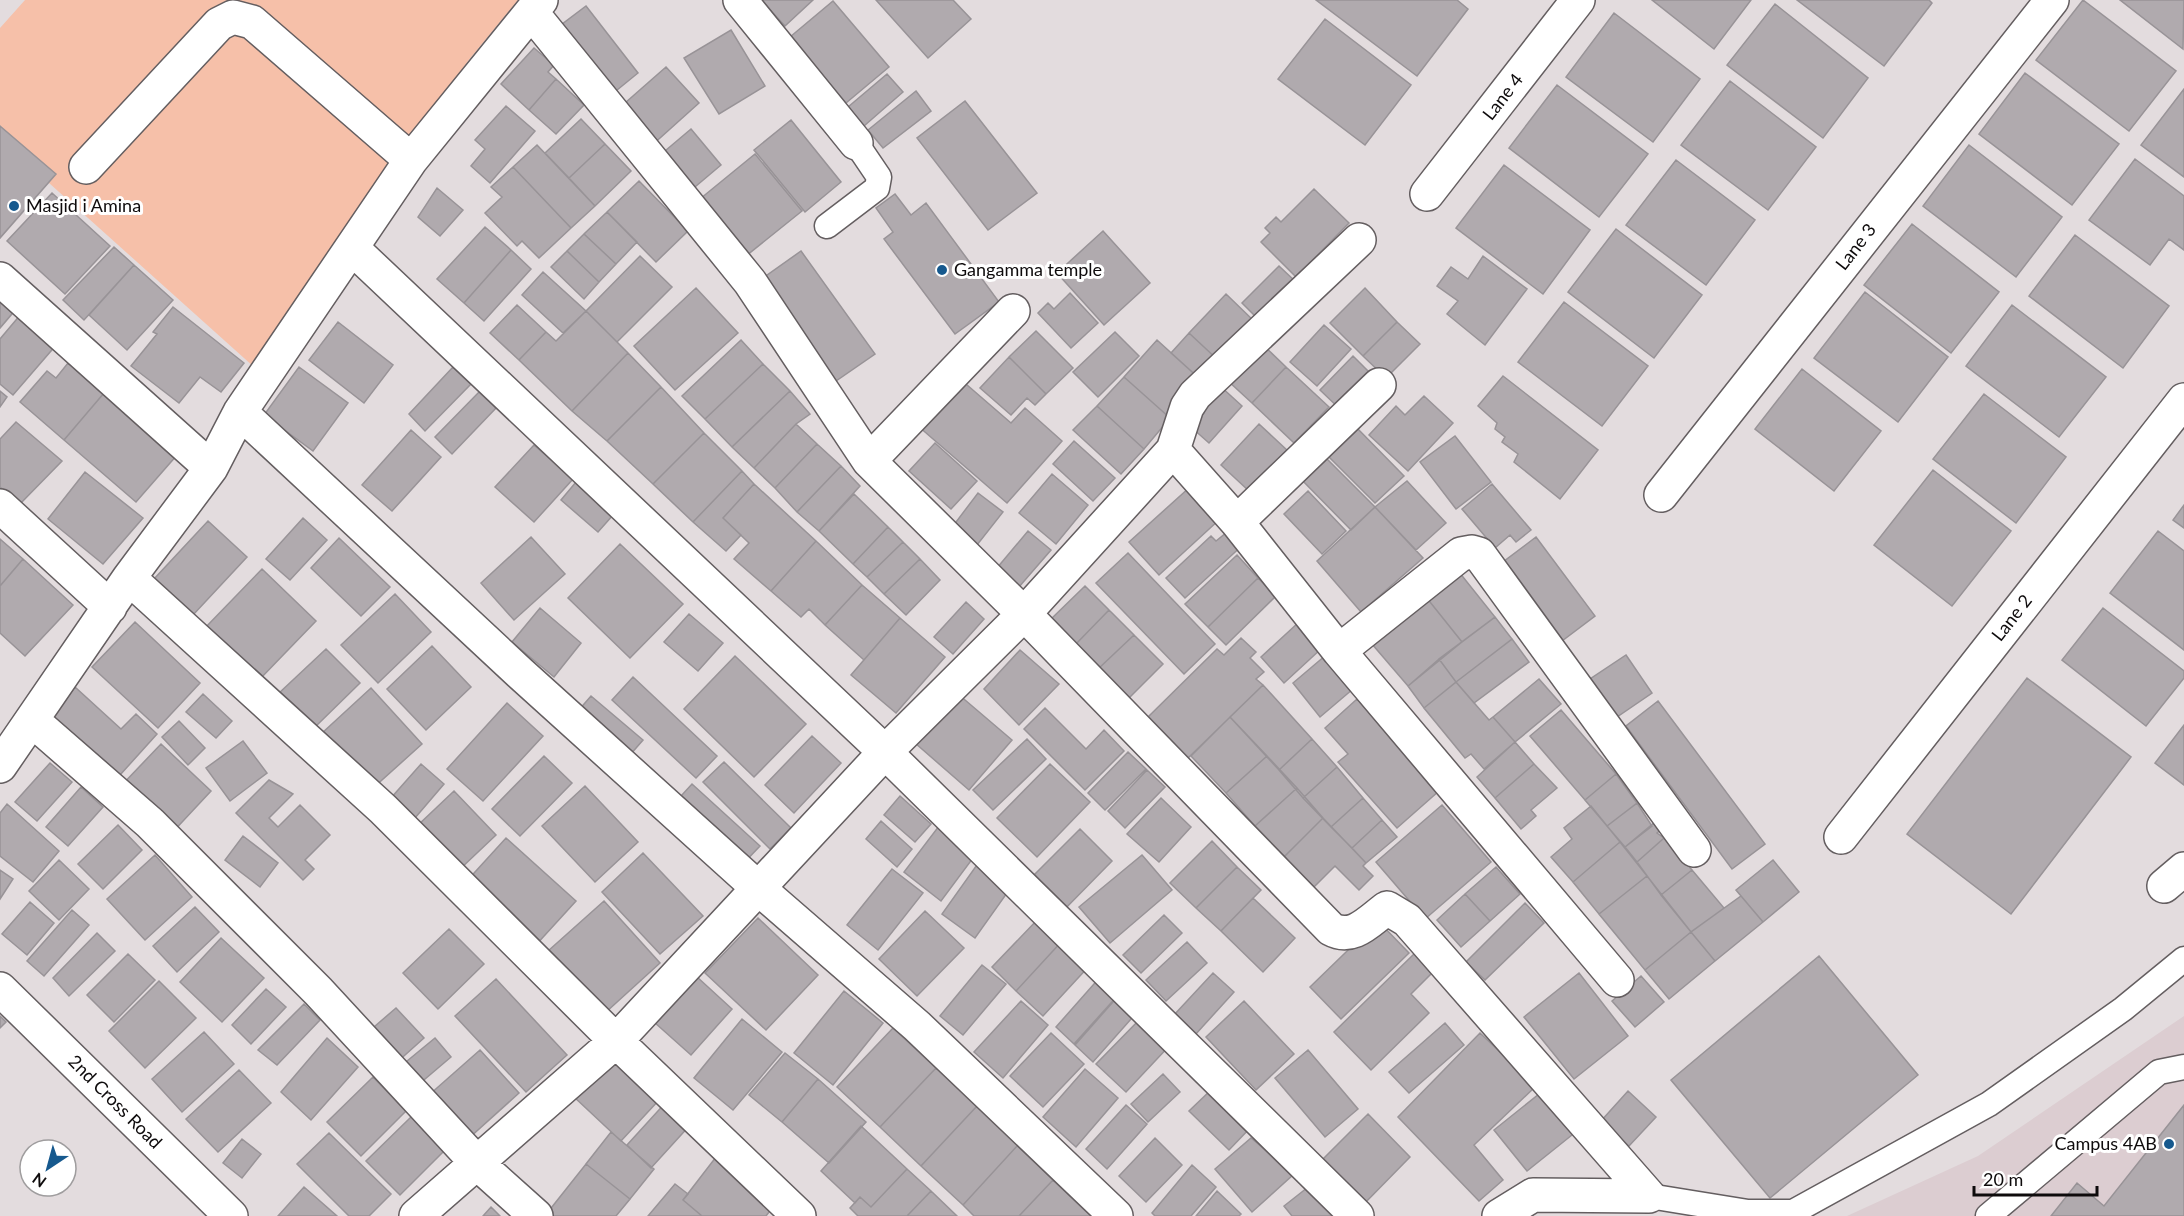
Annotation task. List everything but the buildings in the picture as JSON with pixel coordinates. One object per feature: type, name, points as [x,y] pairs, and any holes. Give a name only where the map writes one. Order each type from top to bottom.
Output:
[{"type":"street","points":[[740,0],[856,143]]},
{"type":"street","name":"Lane 4","points":[[1427,194],[1578,0]]},
{"type":"street","name":"Lane 3","points":[[1661,495],[2052,0]]},
{"type":"street","points":[[0,766],[129,578],[211,468],[240,412],[411,160],[536,7],[750,282],[868,461],[1024,614],[1331,929],[1341,934],[1350,934],[1387,908],[1407,920],[1648,1196]]},
{"type":"street","points":[[86,167],[219,24],[233,17],[252,22],[411,160]]},
{"type":"street","points":[[416,1216],[616,1041],[885,752],[1024,614],[1173,450],[1187,407],[1195,395],[1359,240]]},
{"type":"street","points":[[352,248],[885,752],[1357,1216]]},
{"type":"street","points":[[0,279],[211,468]]},
{"type":"street","points":[[868,461],[1013,310]]},
{"type":"street","points":[[1237,522],[1378,385]]},
{"type":"street","name":"Lane 2","points":[[1841,837],[2184,400]]},
{"type":"street","points":[[240,412],[520,673],[759,888],[917,1026],[1116,1216]]},
{"type":"street","points":[[1173,450],[1237,522],[1339,651],[1617,980]]},
{"type":"street","points":[[0,506],[110,607]]},
{"type":"street","points":[[1339,651],[1461,554],[1472,552],[1479,554],[1694,850]]},
{"type":"street","points":[[129,578],[383,809],[616,1041],[799,1216]]},
{"type":"street","points":[[33,721],[150,823],[318,991],[477,1163],[536,1216]]},
{"type":"street","name":"2nd Cross Road","points":[[0,988],[231,1216]]},
{"type":"street","points":[[1499,1216],[1533,1195],[1648,1196]]},
{"type":"lane","points":[[827,226],[877,188],[879,177],[856,143]]},
{"type":"lane","points":[[1648,1196],[1748,1212],[1793,1212],[1989,1104],[2123,1009],[2184,959]]},
{"type":"lane","points":[[1988,1216],[2159,1072],[2184,1067]]},
{"type":"shaded area","points":[[25,0],[518,0],[468,61],[254,367],[0,139],[0,28]]},
{"type":"shaded area","points":[[2184,1016],[2184,1216],[1847,1216],[1978,1156]]},
{"type":"place","name":"Masjid i Amina","points":[[14,206]]},
{"type":"place","name":"Gangamma temple","points":[[942,270]]},
{"type":"place","name":"Campus 4AB","points":[[2169,1144]]}]
